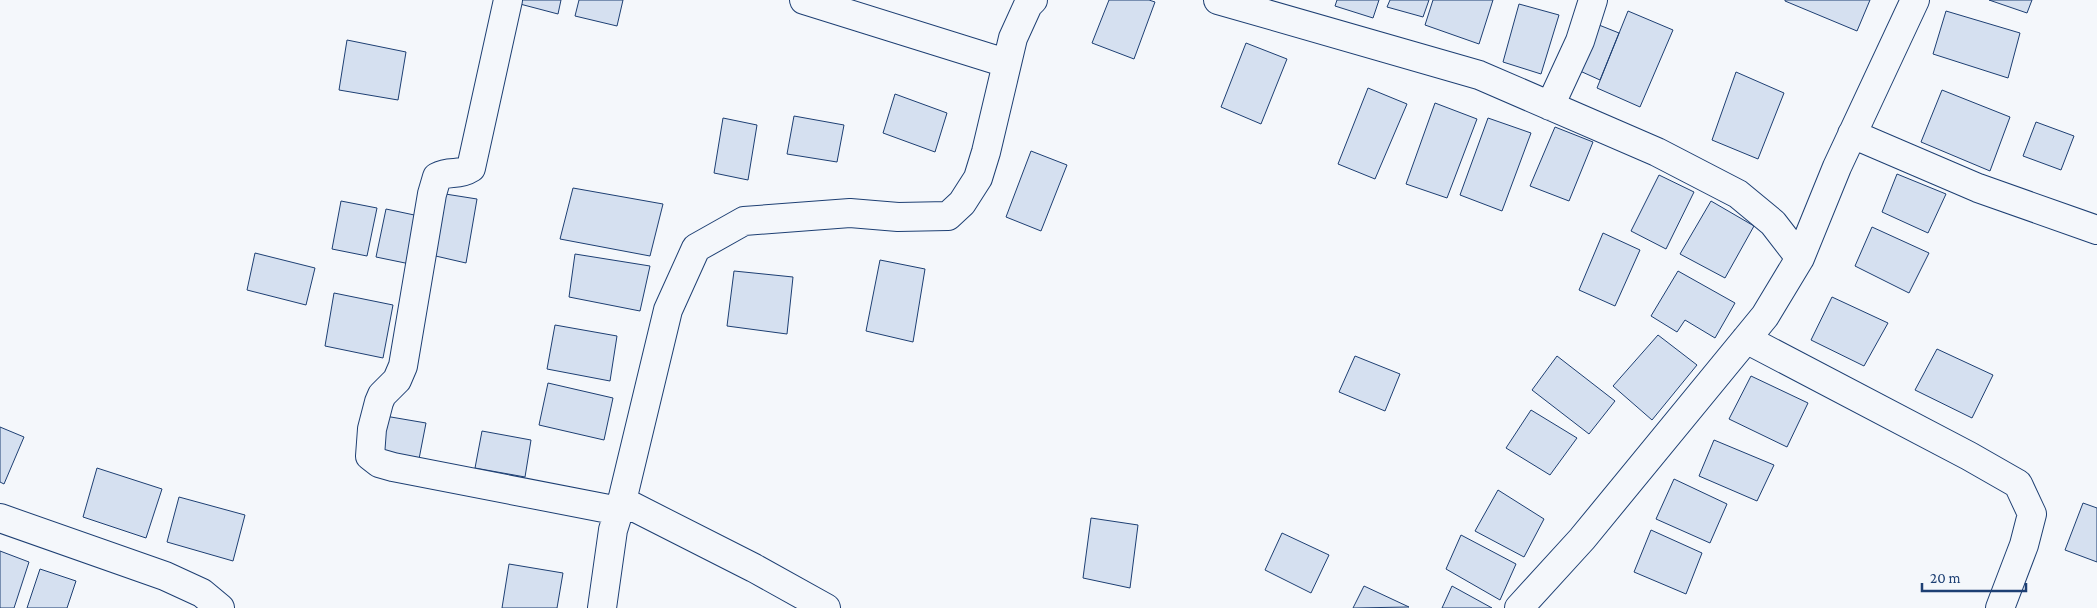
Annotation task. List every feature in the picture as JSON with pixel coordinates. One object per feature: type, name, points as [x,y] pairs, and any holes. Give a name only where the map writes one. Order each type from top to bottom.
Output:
[{"type":"street","points":[[508,0],[471,168],[463,173],[445,172],[437,177],[432,194],[403,366],[397,380],[382,395],[379,402],[372,429],[370,456],[379,463],[393,467],[621,506],[754,568],[826,608]]},
{"type":"street","points":[[806,0],[1006,63]]},
{"type":"street","points":[[602,608],[613,530],[621,506],[668,310],[696,248],[744,221],[850,213],[898,218],[948,216],[962,203],[978,178],[1013,38],[1028,5],[1033,0]]},
{"type":"street","points":[[1218,0],[1479,75],[1657,152],[1738,194],[1773,223],[1800,258]]},
{"type":"street","points":[[1550,106],[1580,41],[1594,0]]},
{"type":"street","points":[[1519,608],[1582,539],[1765,316],[1800,258],[1852,134],[1915,0]]},
{"type":"street","points":[[1852,134],[1978,188],[2097,230]]},
{"type":"street","points":[[1746,338],[2018,484],[2032,514],[2024,545],[2000,608]]},
{"type":"street","points":[[0,518],[164,576],[202,593],[220,608]]},
{"type":"building","points":[[521,0],[561,0],[558,14],[520,4]]},
{"type":"building","points":[[579,0],[623,0],[617,26],[575,16]]},
{"type":"building","points":[[1109,0],[1149,0],[1155,2],[1134,59],[1092,43]]},
{"type":"building","points":[[1337,0],[1379,0],[1373,18],[1335,6]]},
{"type":"building","points":[[1390,0],[1429,0],[1423,17],[1387,7]]},
{"type":"building","points":[[1433,0],[1493,0],[1479,44],[1425,25]]},
{"type":"building","points":[[1785,0],[1870,0],[1857,31]]},
{"type":"building","points":[[1989,0],[2032,0],[2027,13]]},
{"type":"building","points":[[1519,4],[1559,15],[1541,74],[1503,62]]},
{"type":"building","points":[[1628,11],[1673,30],[1640,107],[1597,88]]},
{"type":"building","points":[[1946,11],[2020,33],[2008,78],[1933,54]]},
{"type":"building","points":[[1599,25],[1619,33],[1600,80],[1580,71]]},
{"type":"building","points":[[347,40],[406,52],[398,100],[339,90]]},
{"type":"building","points":[[1246,43],[1287,59],[1261,124],[1221,107]]},
{"type":"building","points":[[1736,72],[1784,93],[1758,159],[1712,140]]},
{"type":"building","points":[[1368,88],[1407,104],[1375,179],[1338,164]]},
{"type":"building","points":[[1942,90],[2010,117],[1990,171],[1921,142]]},
{"type":"building","points":[[895,94],[947,113],[935,152],[883,133]]},
{"type":"building","points":[[1435,103],[1477,119],[1447,198],[1406,184]]},
{"type":"building","points":[[794,116],[844,125],[837,162],[787,154]]},
{"type":"building","points":[[723,118],[757,125],[748,180],[714,173]]},
{"type":"building","points":[[1488,118],[1531,133],[1502,211],[1460,195]]},
{"type":"building","points":[[2036,122],[2074,136],[2061,170],[2023,156]]},
{"type":"building","points":[[1555,127],[1593,142],[1569,201],[1530,186]]},
{"type":"building","points":[[1031,151],[1067,165],[1041,231],[1006,217]]},
{"type":"building","points":[[1897,174],[1946,194],[1928,233],[1882,212]]},
{"type":"building","points":[[1659,175],[1694,192],[1666,249],[1631,231]]},
{"type":"building","points":[[573,188],[663,204],[650,256],[560,239]]},
{"type":"building","points":[[439,193],[477,199],[466,263],[427,254]]},
{"type":"building","points":[[341,201],[377,208],[367,256],[332,249]]},
{"type":"building","points":[[1711,201],[1754,226],[1725,278],[1680,254]]},
{"type":"building","points":[[386,209],[419,216],[410,264],[376,257]]},
{"type":"building","points":[[1872,227],[1929,253],[1909,293],[1855,266]]},
{"type":"building","points":[[1603,233],[1640,250],[1615,306],[1579,290]]},
{"type":"building","points":[[255,253],[315,268],[306,305],[247,290]]},
{"type":"building","points":[[575,254],[650,266],[640,311],[569,297]]},
{"type":"building","points":[[880,260],[925,269],[913,342],[866,331]]},
{"type":"building","points":[[734,271],[793,277],[787,334],[727,326]]},
{"type":"building","points":[[1678,271],[1735,303],[1715,338],[1685,320],[1677,332],[1651,316]]},
{"type":"building","points":[[334,293],[393,305],[383,358],[325,346]]},
{"type":"building","points":[[1832,297],[1888,323],[1864,366],[1811,340]]},
{"type":"building","points":[[555,325],[617,336],[610,381],[547,369]]},
{"type":"building","points":[[1658,335],[1697,365],[1652,420],[1613,386]]},
{"type":"building","points":[[1937,349],[1993,375],[1972,418],[1915,390]]},
{"type":"building","points":[[1355,356],[1400,374],[1385,411],[1339,392]]},
{"type":"building","points":[[1557,356],[1615,401],[1589,434],[1532,390]]},
{"type":"building","points":[[1751,376],[1808,403],[1787,447],[1729,419]]},
{"type":"building","points":[[548,383],[613,398],[604,440],[539,425]]},
{"type":"building","points":[[1531,410],[1577,438],[1550,475],[1506,448]]},
{"type":"building","points":[[385,416],[426,423],[419,459],[378,451]]},
{"type":"building","points":[[0,427],[24,437],[4,484],[0,482]]},
{"type":"building","points":[[482,431],[531,440],[525,477],[475,468]]},
{"type":"building","points":[[1714,440],[1774,465],[1757,501],[1699,476]]},
{"type":"building","points":[[97,468],[162,489],[146,538],[83,517]]},
{"type":"building","points":[[1674,479],[1727,504],[1710,543],[1656,519]]},
{"type":"building","points":[[1498,490],[1544,519],[1524,557],[1475,531]]},
{"type":"building","points":[[179,497],[245,515],[233,561],[167,542]]},
{"type":"building","points":[[2083,503],[2097,508],[2097,562],[2065,550]]},
{"type":"building","points":[[1091,518],[1138,525],[1130,588],[1083,578]]},
{"type":"building","points":[[1651,530],[1702,553],[1686,594],[1634,572]]},
{"type":"building","points":[[1282,533],[1329,555],[1311,593],[1265,570]]},
{"type":"building","points":[[1461,535],[1516,564],[1500,600],[1446,569]]},
{"type":"building","points":[[0,551],[29,562],[14,608],[0,608]]},
{"type":"building","points":[[509,564],[563,573],[557,608],[502,608]]},
{"type":"building","points":[[40,569],[76,581],[67,608],[27,608]]},
{"type":"building","points":[[1364,586],[1409,607],[1353,608]]},
{"type":"building","points":[[1452,586],[1492,608],[1442,608]]}]
